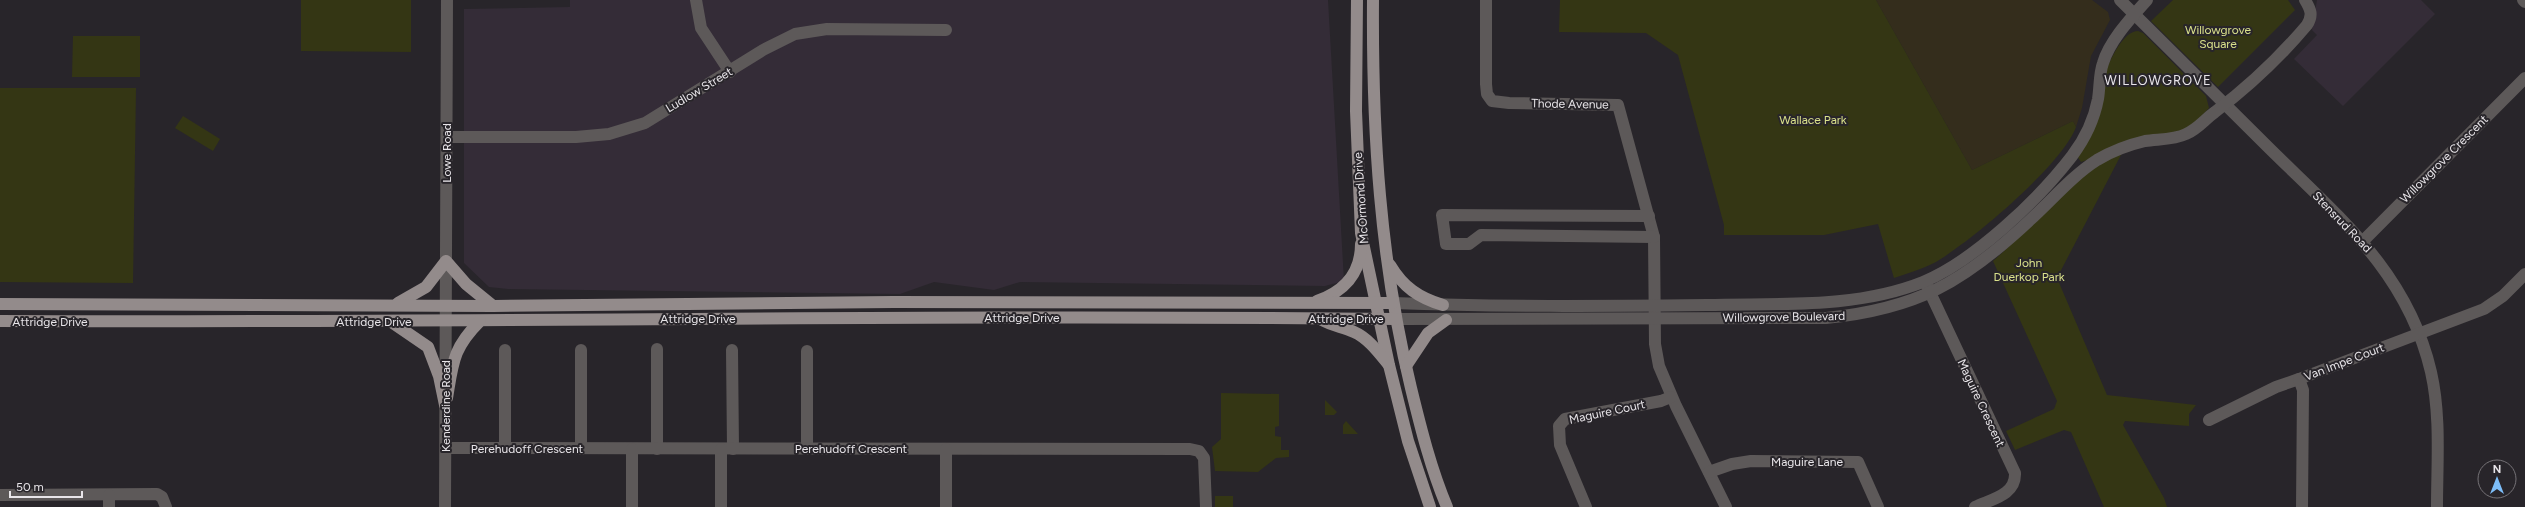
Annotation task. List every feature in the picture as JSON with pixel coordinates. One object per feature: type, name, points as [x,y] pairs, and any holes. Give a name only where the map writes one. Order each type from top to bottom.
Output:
[{"type":"main road","name":"McOrmond Drive","points":[[1357,0],[1356,112],[1361,233],[1377,302],[1389,365],[1408,441],[1430,507]]},
{"type":"main road","name":"McOrmond Drive","points":[[1373,0],[1372,76],[1376,168],[1393,303],[1422,436],[1447,507]]},
{"type":"main road","points":[[1310,303],[1329,297],[1347,283],[1357,269],[1361,247],[1361,233]]},
{"type":"main road","points":[[1387,260],[1397,278],[1414,293],[1427,300],[1443,305]]},
{"type":"main road","points":[[395,305],[417,294],[426,287],[446,261],[466,284],[493,306]]},
{"type":"main road","name":"Attridge Drive","points":[[0,304],[493,306],[894,302],[1393,303]]},
{"type":"main road","name":"Attridge Drive","points":[[0,321],[447,322],[938,318],[1396,319]]},
{"type":"main road","points":[[1321,319],[1333,326],[1355,332],[1375,348],[1389,365]]},
{"type":"main road","points":[[1406,366],[1428,333],[1446,320]]},
{"type":"main road","points":[[390,321],[428,347],[439,376],[445,405]]},
{"type":"main road","points":[[445,405],[454,356],[464,337],[480,321]]},
{"type":"street","name":"Lowe Road","points":[[446,306],[447,0]]},
{"type":"street","points":[[696,0],[702,28],[730,72]]},
{"type":"street","name":"Thode Avenue","points":[[1486,0],[1486,84],[1487,94],[1492,101],[1509,103],[1618,105],[1654,237],[1654,305]]},
{"type":"street","name":"Stensrud Road","points":[[2120,0],[2363,241],[2397,288],[2419,334],[2431,372],[2436,404],[2437,507]]},
{"type":"street","points":[[2135,14],[2147,0]]},
{"type":"street","points":[[2226,104],[2237,96],[2307,25],[2311,18],[2311,9],[2305,0]]},
{"type":"street","name":"Willowgrove Boulevard","points":[[1393,303],[1443,305],[1654,305],[1848,300],[1881,295],[1925,281],[1964,259],[1989,240],[2021,211],[2072,156],[2093,118],[2102,65],[2106,54],[2110,45],[2135,14]]},
{"type":"street","name":"Ludlow Street","points":[[447,137],[576,137],[609,134],[645,123],[730,72],[763,50],[795,34],[827,29],[946,30]]},
{"type":"street","name":"Willowgrove Crescent","points":[[2363,241],[2525,78]]},
{"type":"street","name":"Willowgrove Boulevard","points":[[1396,319],[1826,318],[1877,311],[1930,293],[1969,272],[1995,253],[2074,178],[2096,161],[2122,147],[2186,135],[2200,126],[2226,104]]},
{"type":"street","points":[[1649,216],[1442,215],[1446,244],[1469,244],[1481,235],[1654,237]]},
{"type":"street","name":"Van Impe Court","points":[[2302,507],[2303,390],[2299,379],[2484,309],[2503,296],[2525,274]]},
{"type":"street","name":"Maguire Crescent","points":[[1925,281],[2015,473],[2014,484],[2011,490],[1975,507]]},
{"type":"street","points":[[1654,305],[1655,344],[1659,366],[1671,396],[1726,507]]},
{"type":"street","name":"Kenderdine Road","points":[[446,306],[446,507]]},
{"type":"street","points":[[657,349],[657,449]]},
{"type":"street","points":[[505,449],[506,350]]},
{"type":"street","points":[[581,350],[581,449]]},
{"type":"street","points":[[732,350],[733,449]]},
{"type":"street","points":[[807,351],[807,449]]},
{"type":"street","points":[[2209,420],[2276,387],[2299,379]]},
{"type":"street","name":"Maguire Court","points":[[1586,507],[1560,445],[1559,426],[1565,419],[1661,401],[1671,396]]},
{"type":"street","name":"Perehudoff Crescent","points":[[446,448],[1190,449],[1199,451],[1204,458],[1206,507]]},
{"type":"street","points":[[632,449],[632,507]]},
{"type":"street","points":[[721,449],[721,507]]},
{"type":"street","points":[[946,449],[946,507]]},
{"type":"street","name":"Maguire Lane","points":[[1708,472],[1732,464],[1751,461],[1858,462],[1878,507]]},
{"type":"street","points":[[0,495],[156,494],[162,496],[166,507]]},
{"type":"street","points":[[109,495],[109,507]]},
{"type":"shaded area","points":[[570,0],[1328,0],[1344,281],[1325,286],[1020,282],[994,290],[934,282],[900,294],[508,289],[489,287],[464,263],[464,9],[570,7]]},
{"type":"shaded area","points":[[1876,0],[2092,0],[2108,12],[2110,20],[2091,56],[2082,108],[2076,127],[2073,121],[1972,170]]},
{"type":"shaded area","points":[[2317,0],[2421,0],[2435,14],[2343,106],[2294,59],[2317,35],[2312,30]]},
{"type":"green space","points":[[301,0],[411,0],[411,52],[301,51]]},
{"type":"green space","name":"Wallace Park","points":[[1560,0],[1876,0],[1972,170],[2073,121],[2076,127],[2068,143],[2035,181],[1970,239],[1934,263],[1894,278],[1878,224],[1824,235],[1724,235],[1724,225],[1678,55],[1646,33],[1559,32]]},
{"type":"green space","name":"Willowgrove Square","points":[[2173,0],[2288,0],[2295,10],[2218,87],[2151,21]]},
{"type":"green space","points":[[2138,31],[2143,33],[2206,96],[2209,108],[2196,122],[2183,130],[2081,162],[2077,156],[2100,84],[2118,47],[2128,35]]},
{"type":"green space","points":[[73,36],[140,36],[140,77],[72,77]]},
{"type":"green space","points":[[0,88],[136,88],[133,283],[0,282]]},
{"type":"green space","points":[[183,116],[220,139],[213,151],[175,128]]},
{"type":"green space","name":"John Duerkop Park","points":[[2122,153],[2057,278],[2107,395],[2196,405],[2189,414],[2189,426],[2125,421],[2123,425],[2164,498],[2167,507],[2104,507],[2071,432],[2064,430],[2015,450],[2006,431],[2054,409],[2057,401],[1993,261],[2069,187],[2103,162]]},
{"type":"green space","points":[[1221,393],[1279,394],[1279,426],[1275,427],[1275,436],[1281,437],[1281,450],[1289,450],[1289,457],[1276,458],[1258,472],[1215,471],[1212,447],[1221,439]]},
{"type":"green space","points":[[1325,400],[1337,412],[1334,415],[1325,415]]},
{"type":"green space","points":[[1346,421],[1358,434],[1343,434],[1343,425]]},
{"type":"green space","points":[[1215,496],[1233,496],[1233,507],[1215,507]]},
{"type":"district","name":"WILLOWGROVE","points":[[2158,80]]}]
